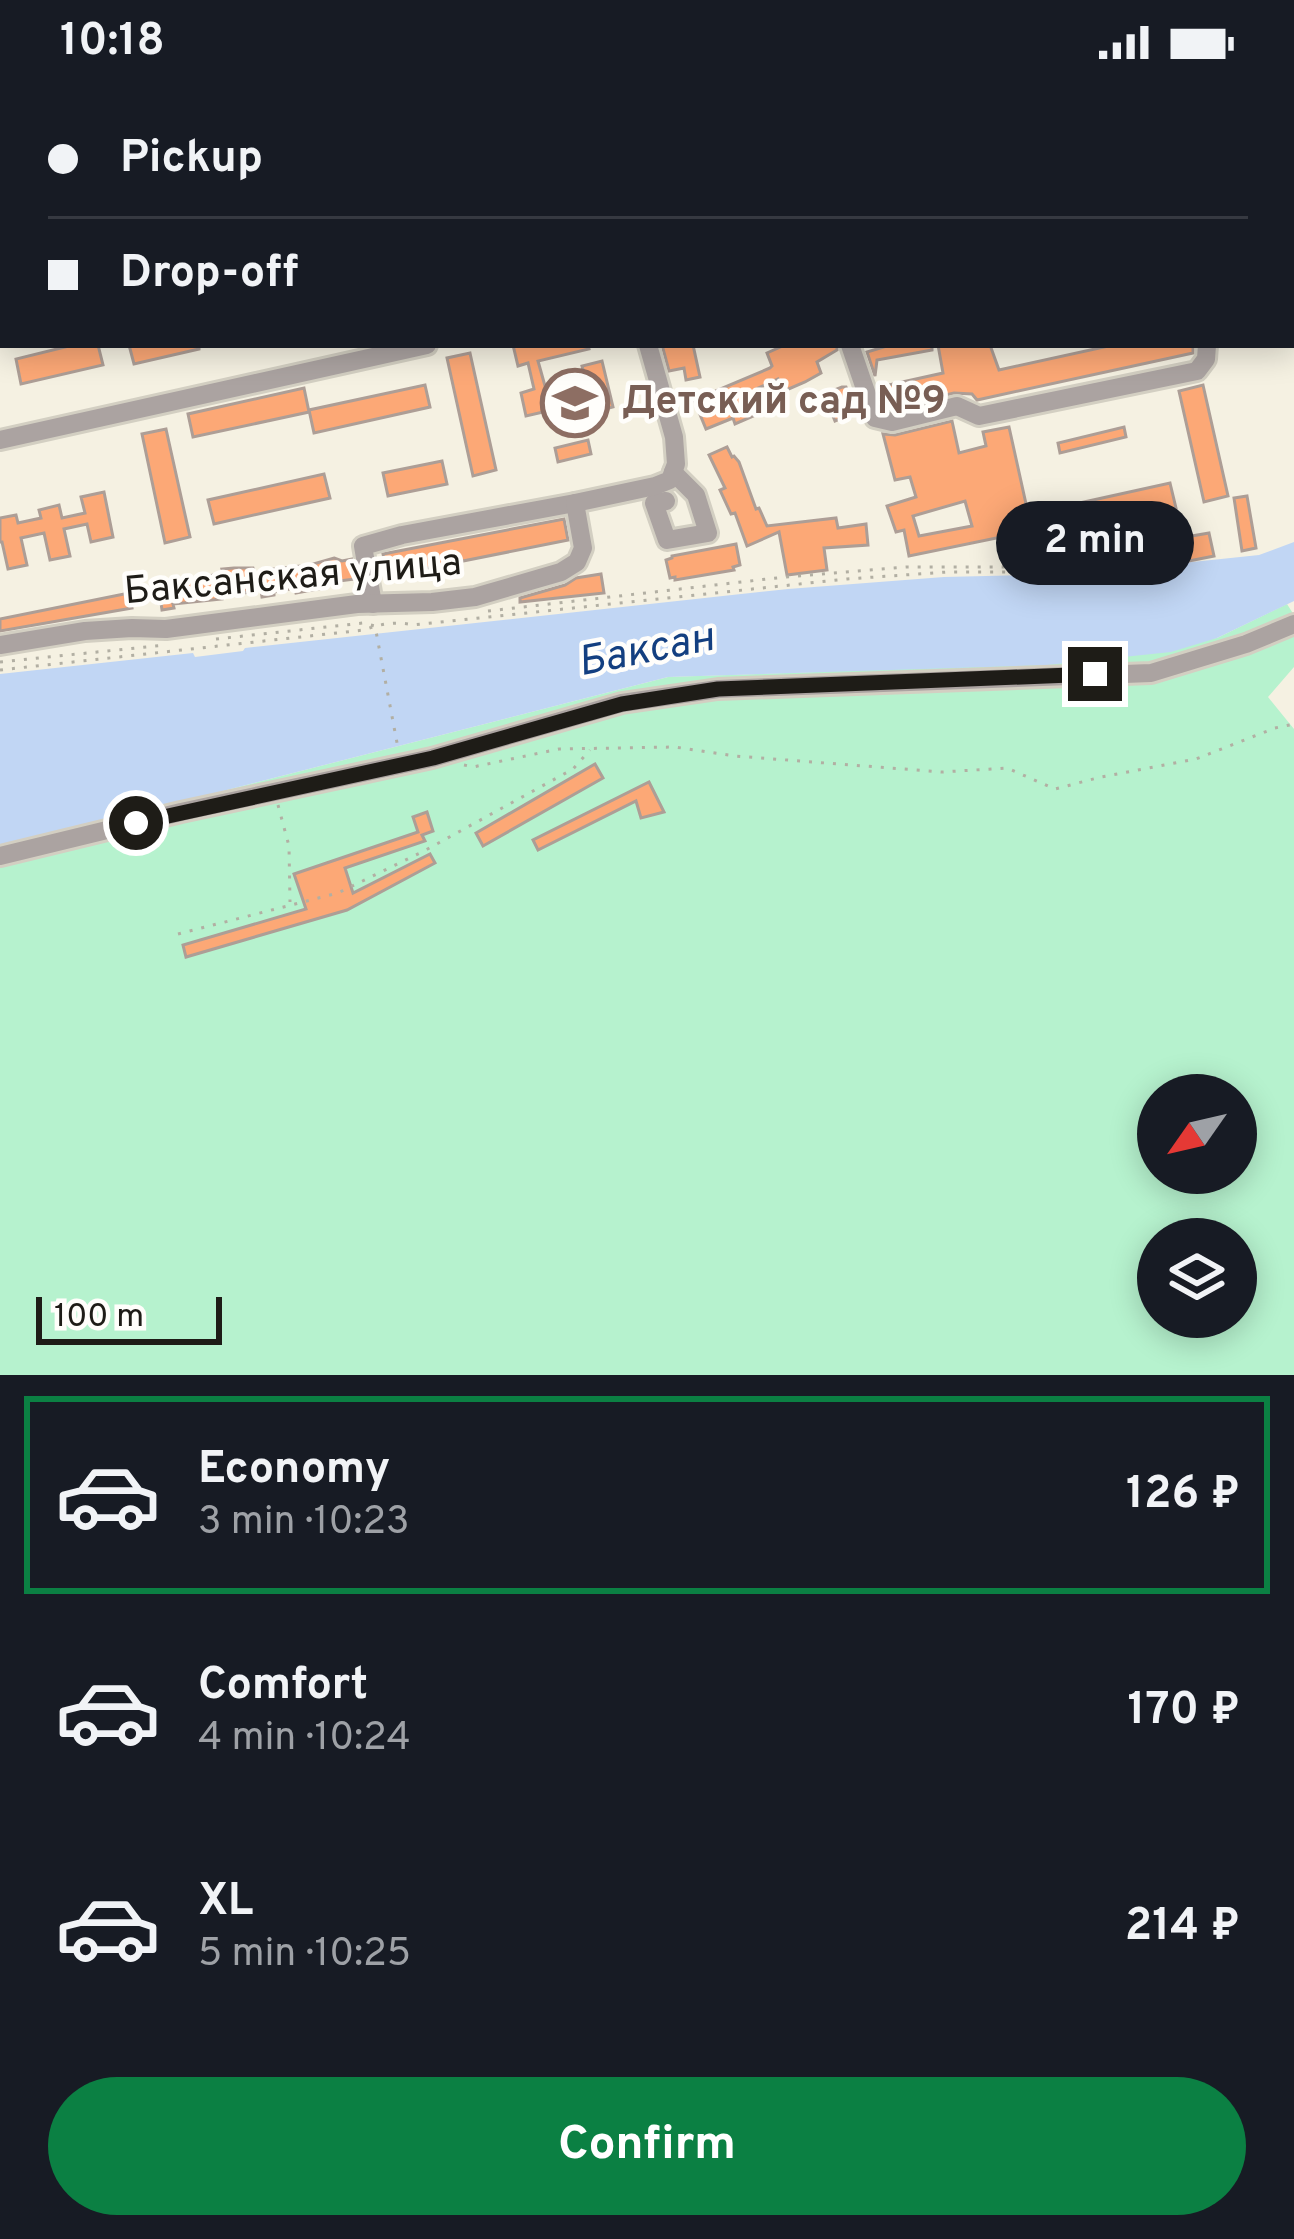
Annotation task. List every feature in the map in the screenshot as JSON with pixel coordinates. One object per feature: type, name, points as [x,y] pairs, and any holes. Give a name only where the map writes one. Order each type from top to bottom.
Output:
[{"type":"street","points":[[0,440],[414,348]]},
{"type":"street","points":[[373,604],[364,546],[670,480],[676,464],[674,437],[649,348]]},
{"type":"street","points":[[851,348],[875,418],[892,422],[957,406],[979,416],[1196,371],[1206,359],[1207,348]]},
{"type":"street","points":[[666,501],[655,503],[668,540],[708,532],[696,495],[673,472]]},
{"type":"street","name":"Баксанская улица","points":[[0,645],[85,631],[166,629],[373,604],[476,597],[562,572],[577,562],[583,548],[575,502]]},
{"type":"street","points":[[0,856],[433,758],[622,704],[718,689],[1150,673],[1294,624]]},
{"type":"path","points":[[0,670],[403,623],[867,578],[1012,572],[1173,557]]},
{"type":"path","points":[[375,626],[400,764]]},
{"type":"path","points":[[433,758],[473,767],[559,749],[675,747],[942,772],[1007,768],[1055,789],[1196,759],[1294,724]]},
{"type":"path","points":[[178,934],[338,893],[573,769],[591,749]]},
{"type":"path","points":[[274,792],[290,846],[290,904]]},
{"type":"green space","points":[[1287,604],[1294,615],[1294,667],[1268,697],[1294,729],[1294,1375],[0,1375],[0,848],[668,677],[816,672],[1217,638]]},
{"type":"water","name":"Баксан","points":[[1294,542],[1294,601],[1217,638],[1171,652],[1047,665],[668,677],[0,848],[0,674],[193,653],[195,657],[788,589],[1183,563],[1259,555]]},
{"type":"building","points":[[61,348],[99,348],[103,365],[21,384],[16,359]]},
{"type":"building","points":[[130,348],[199,348],[199,349],[134,364]]},
{"type":"building","points":[[514,348],[589,348],[538,361],[545,386],[585,377],[582,366],[602,361],[613,407],[594,412],[591,401],[526,416],[521,393],[534,389],[528,363],[518,366]]},
{"type":"building","points":[[663,348],[694,348],[700,377],[686,380],[684,368],[669,371]]},
{"type":"building","points":[[778,348],[837,348],[817,362],[821,373],[805,382],[784,391],[778,379],[756,389],[765,411],[735,424],[733,418],[706,429],[694,400],[770,368],[767,353]]},
{"type":"building","points":[[932,348],[877,360],[875,376],[867,352]]},
{"type":"building","points":[[939,348],[991,348],[999,370],[1099,348],[1193,348],[1193,353],[977,400],[972,394],[954,393],[885,407],[879,387],[943,373]]},
{"type":"building","points":[[470,353],[496,470],[473,476],[447,358]]},
{"type":"building","points":[[425,385],[430,407],[314,433],[309,410]]},
{"type":"building","points":[[1203,385],[1228,496],[1204,502],[1179,391]]},
{"type":"building","points":[[842,387],[856,412],[835,421],[824,394]]},
{"type":"building","points":[[304,388],[309,412],[193,437],[188,414]]},
{"type":"building","points":[[952,421],[959,453],[986,446],[983,432],[1009,427],[1034,540],[1008,546],[1006,536],[909,556],[904,530],[896,532],[887,506],[916,497],[910,477],[895,480],[883,434]],"holes":[[[965,501],[972,526],[919,536],[913,516]]]},
{"type":"building","points":[[1124,427],[1126,437],[1060,453],[1058,443]]},
{"type":"building","points":[[166,429],[190,537],[165,543],[142,434]]},
{"type":"building","points":[[588,440],[591,454],[558,462],[555,448]]},
{"type":"building","points":[[727,447],[739,462],[767,526],[836,518],[838,528],[866,524],[868,545],[824,548],[827,570],[787,575],[779,532],[747,546],[735,513],[731,514],[709,455]]},
{"type":"building","points":[[442,461],[447,484],[388,496],[383,473]]},
{"type":"building","points":[[324,474],[330,498],[214,524],[208,500]]},
{"type":"building","points":[[1170,483],[1176,508],[1062,534],[1057,508]]},
{"type":"building","points":[[104,492],[113,537],[91,542],[87,524],[64,529],[70,556],[50,560],[44,533],[21,538],[27,565],[8,569],[0,542],[0,518],[16,515],[18,523],[41,518],[39,510],[59,505],[62,518],[85,513],[81,497]]},
{"type":"building","points":[[1247,496],[1256,548],[1242,551],[1234,498]]},
{"type":"building","points":[[564,519],[568,540],[388,576],[383,554]]},
{"type":"building","points":[[1209,533],[1214,556],[1184,562],[1180,538]]},
{"type":"building","points":[[736,544],[740,565],[734,570],[670,578],[666,560],[672,556]]},
{"type":"building","points":[[1121,544],[1123,557],[1080,561],[1078,548]]},
{"type":"building","points":[[334,558],[352,559],[355,579],[262,597],[261,590],[244,593],[244,589],[221,593],[222,599],[173,604],[174,608],[162,610],[158,603],[156,591],[167,589],[172,581],[210,576],[222,569],[253,568],[255,574]]},
{"type":"building","points":[[601,574],[604,593],[520,602],[520,598],[576,578]]},
{"type":"building","points":[[129,593],[132,608],[0,631],[0,619]]},
{"type":"building","points":[[595,764],[603,778],[483,846],[476,833]]},
{"type":"building","points":[[649,782],[664,812],[641,818],[636,801],[538,850],[533,840]]},
{"type":"building","points":[[427,812],[433,831],[422,835],[425,841],[345,868],[353,893],[430,854],[435,863],[347,910],[186,957],[183,945],[306,909],[294,874],[418,832],[413,817]]},
{"type":"place","name":"Детский сад №9","points":[[575,403]]},
{"type":"route","points":[[136,823],[433,758],[622,704],[718,689],[1095,674]]}]
